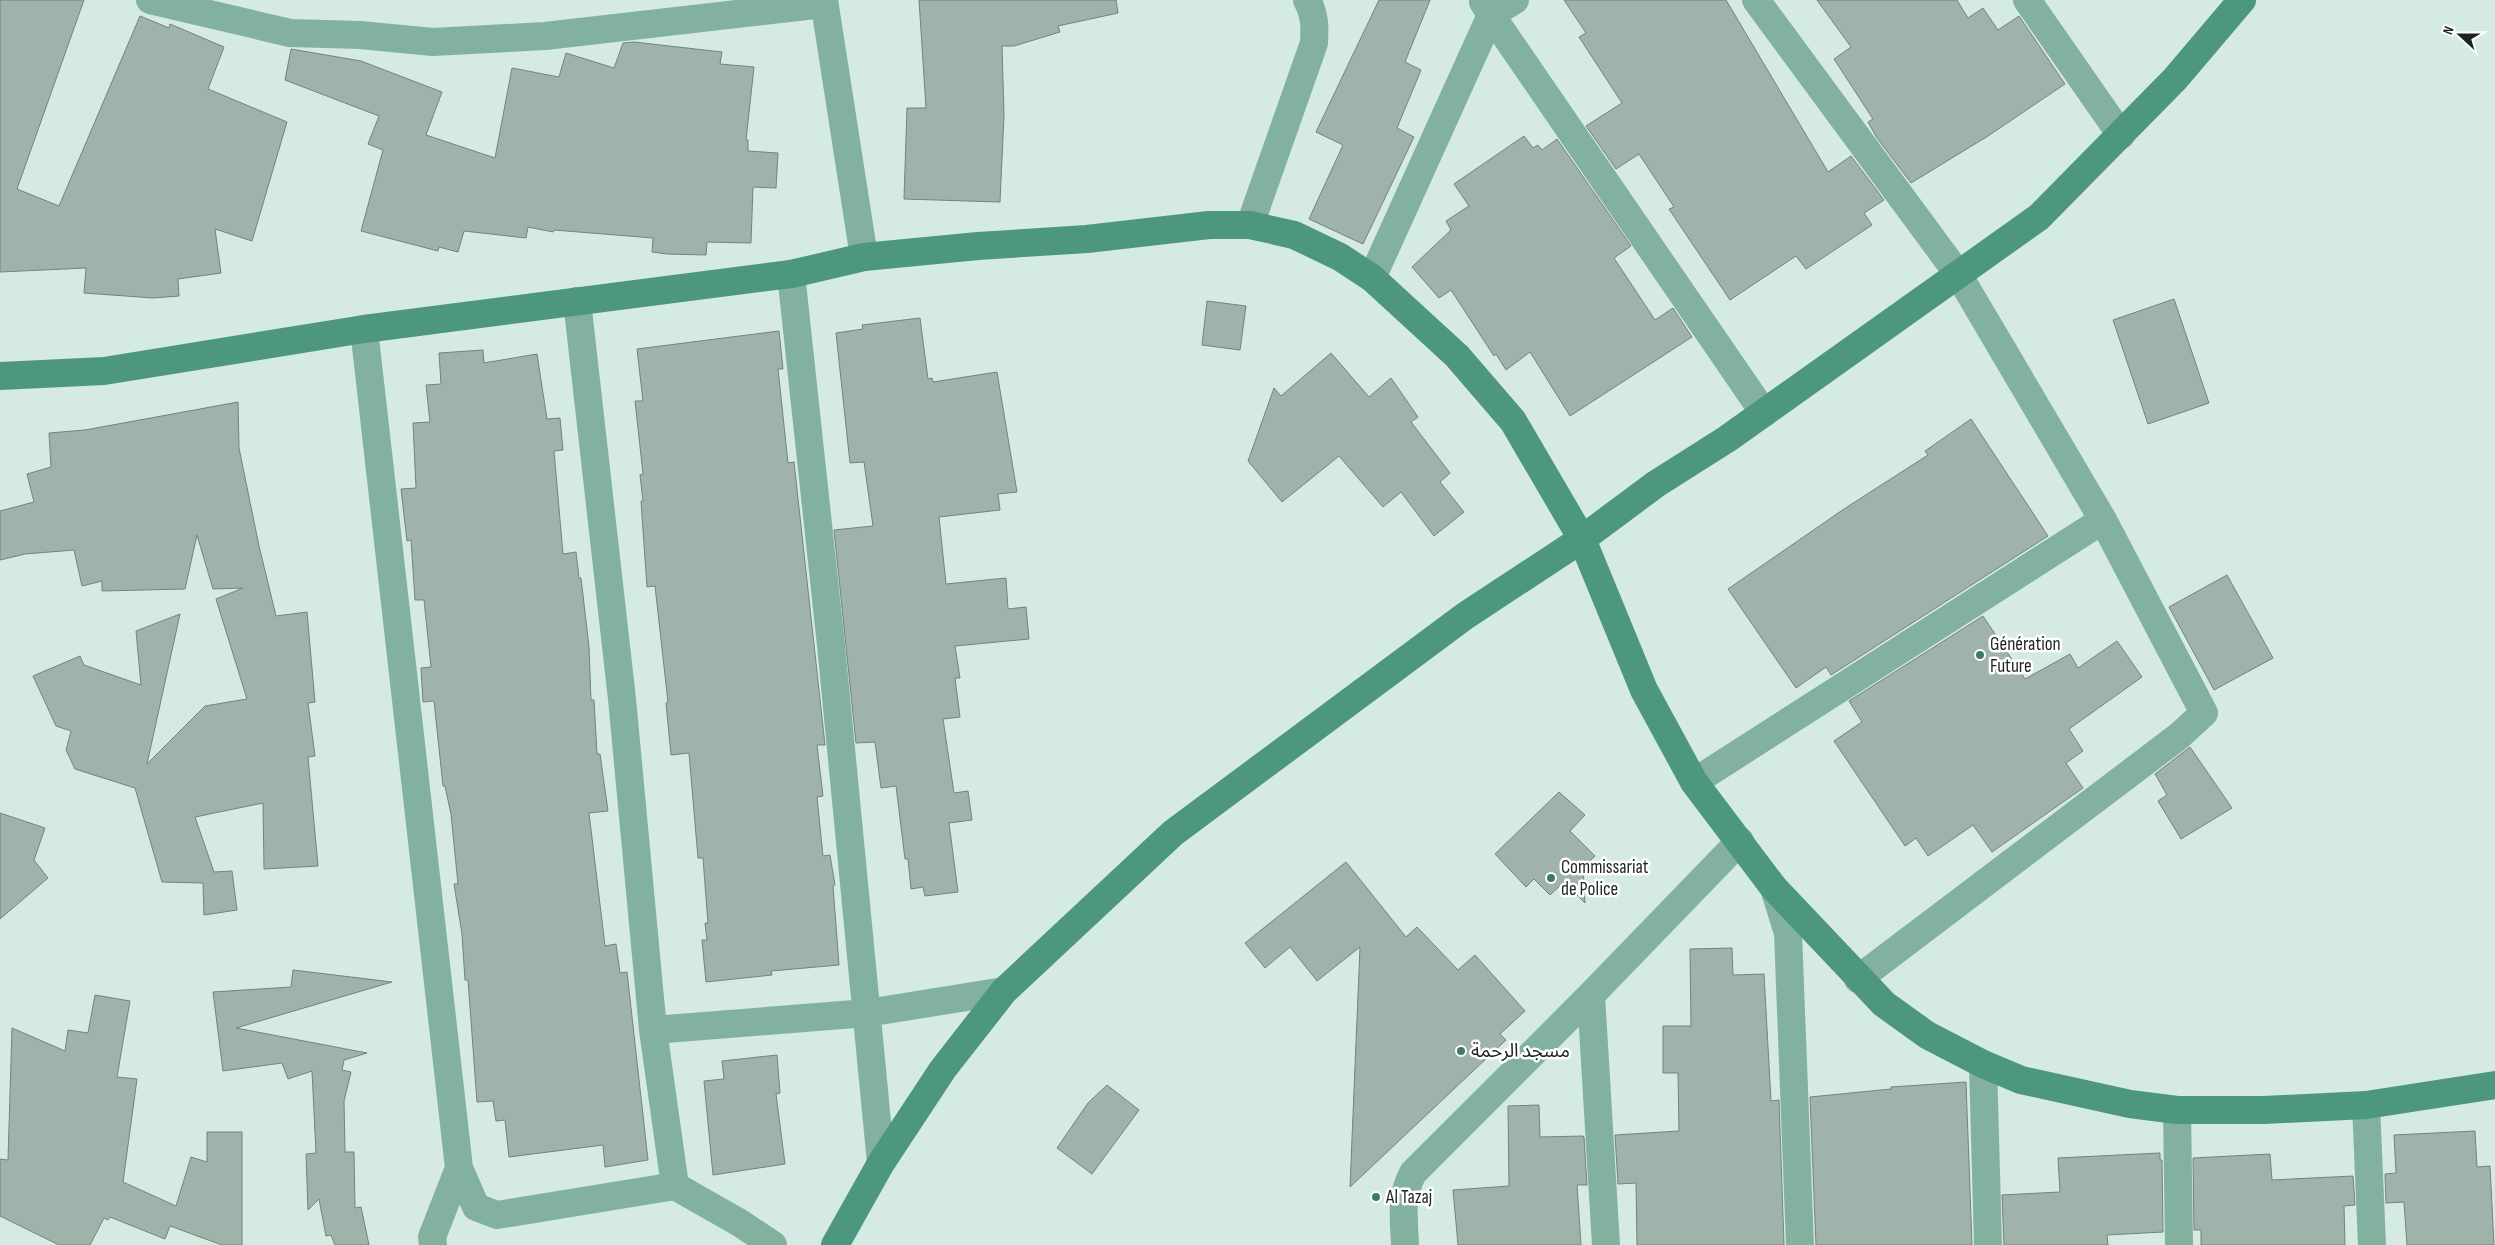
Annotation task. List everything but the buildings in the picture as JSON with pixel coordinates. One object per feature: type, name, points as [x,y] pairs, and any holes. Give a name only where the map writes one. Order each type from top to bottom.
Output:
[{"type":"street","points":[[150,0],[290,33],[360,35],[434,42],[545,36],[824,2],[864,257]]},
{"type":"street","points":[[1250,224],[1314,44],[1315,27],[1312,10],[1307,0]]},
{"type":"street","points":[[1486,7],[1515,0]]},
{"type":"street","points":[[1756,0],[1958,274],[2103,520],[2204,713],[2171,742],[1858,979]]},
{"type":"street","points":[[2027,0],[2121,135]]},
{"type":"street","points":[[835,1245],[882,1163],[943,1069],[1004,991],[1173,833],[1465,616],[1582,539],[1656,484],[1764,413],[2039,217],[2174,79],[2242,0]]},
{"type":"street","points":[[1372,278],[1486,7]]},
{"type":"street","points":[[1486,7],[1764,413]]},
{"type":"street","points":[[0,376],[104,370],[364,329],[791,274],[864,257],[978,246],[1087,239],[1209,225],[1250,224],[1294,235],[1340,257],[1372,278],[1458,356],[1513,421],[1582,539],[1644,690],[1694,782],[1774,888],[1858,979],[1884,1004],[1927,1035],[1983,1064],[2021,1080],[2130,1104],[2177,1110],[2264,1110],[2366,1105],[2495,1086]]},
{"type":"street","points":[[791,274],[831,645],[882,1163]]},
{"type":"street","points":[[577,301],[622,699],[654,1030],[675,1186]]},
{"type":"street","points":[[364,329],[459,1168],[476,1208],[496,1215],[675,1186],[740,1223],[773,1245]]},
{"type":"street","points":[[1694,782],[2103,520]]},
{"type":"street","points":[[1405,1245],[1403,1205],[1405,1188],[1413,1173],[1591,995],[1740,841]]},
{"type":"street","points":[[1774,888],[1788,933],[1800,1245]]},
{"type":"street","points":[[654,1030],[867,1013],[1004,991]]},
{"type":"street","points":[[1591,995],[1606,1245]]},
{"type":"street","points":[[1983,1064],[1988,1245]]},
{"type":"street","points":[[2366,1105],[2372,1245]]},
{"type":"street","points":[[2177,1110],[2180,1245]]},
{"type":"street","points":[[433,1245],[432,1237],[459,1168]]},
{"type":"place","name":"Génération Future","points":[[1980,655]]},
{"type":"place","name":"Commissariat de Police","points":[[1551,878]]},
{"type":"place","name":"مسجد الرحمة","points":[[1461,1051]]},
{"type":"place","name":"Al Tazaj","points":[[1376,1197]]}]
